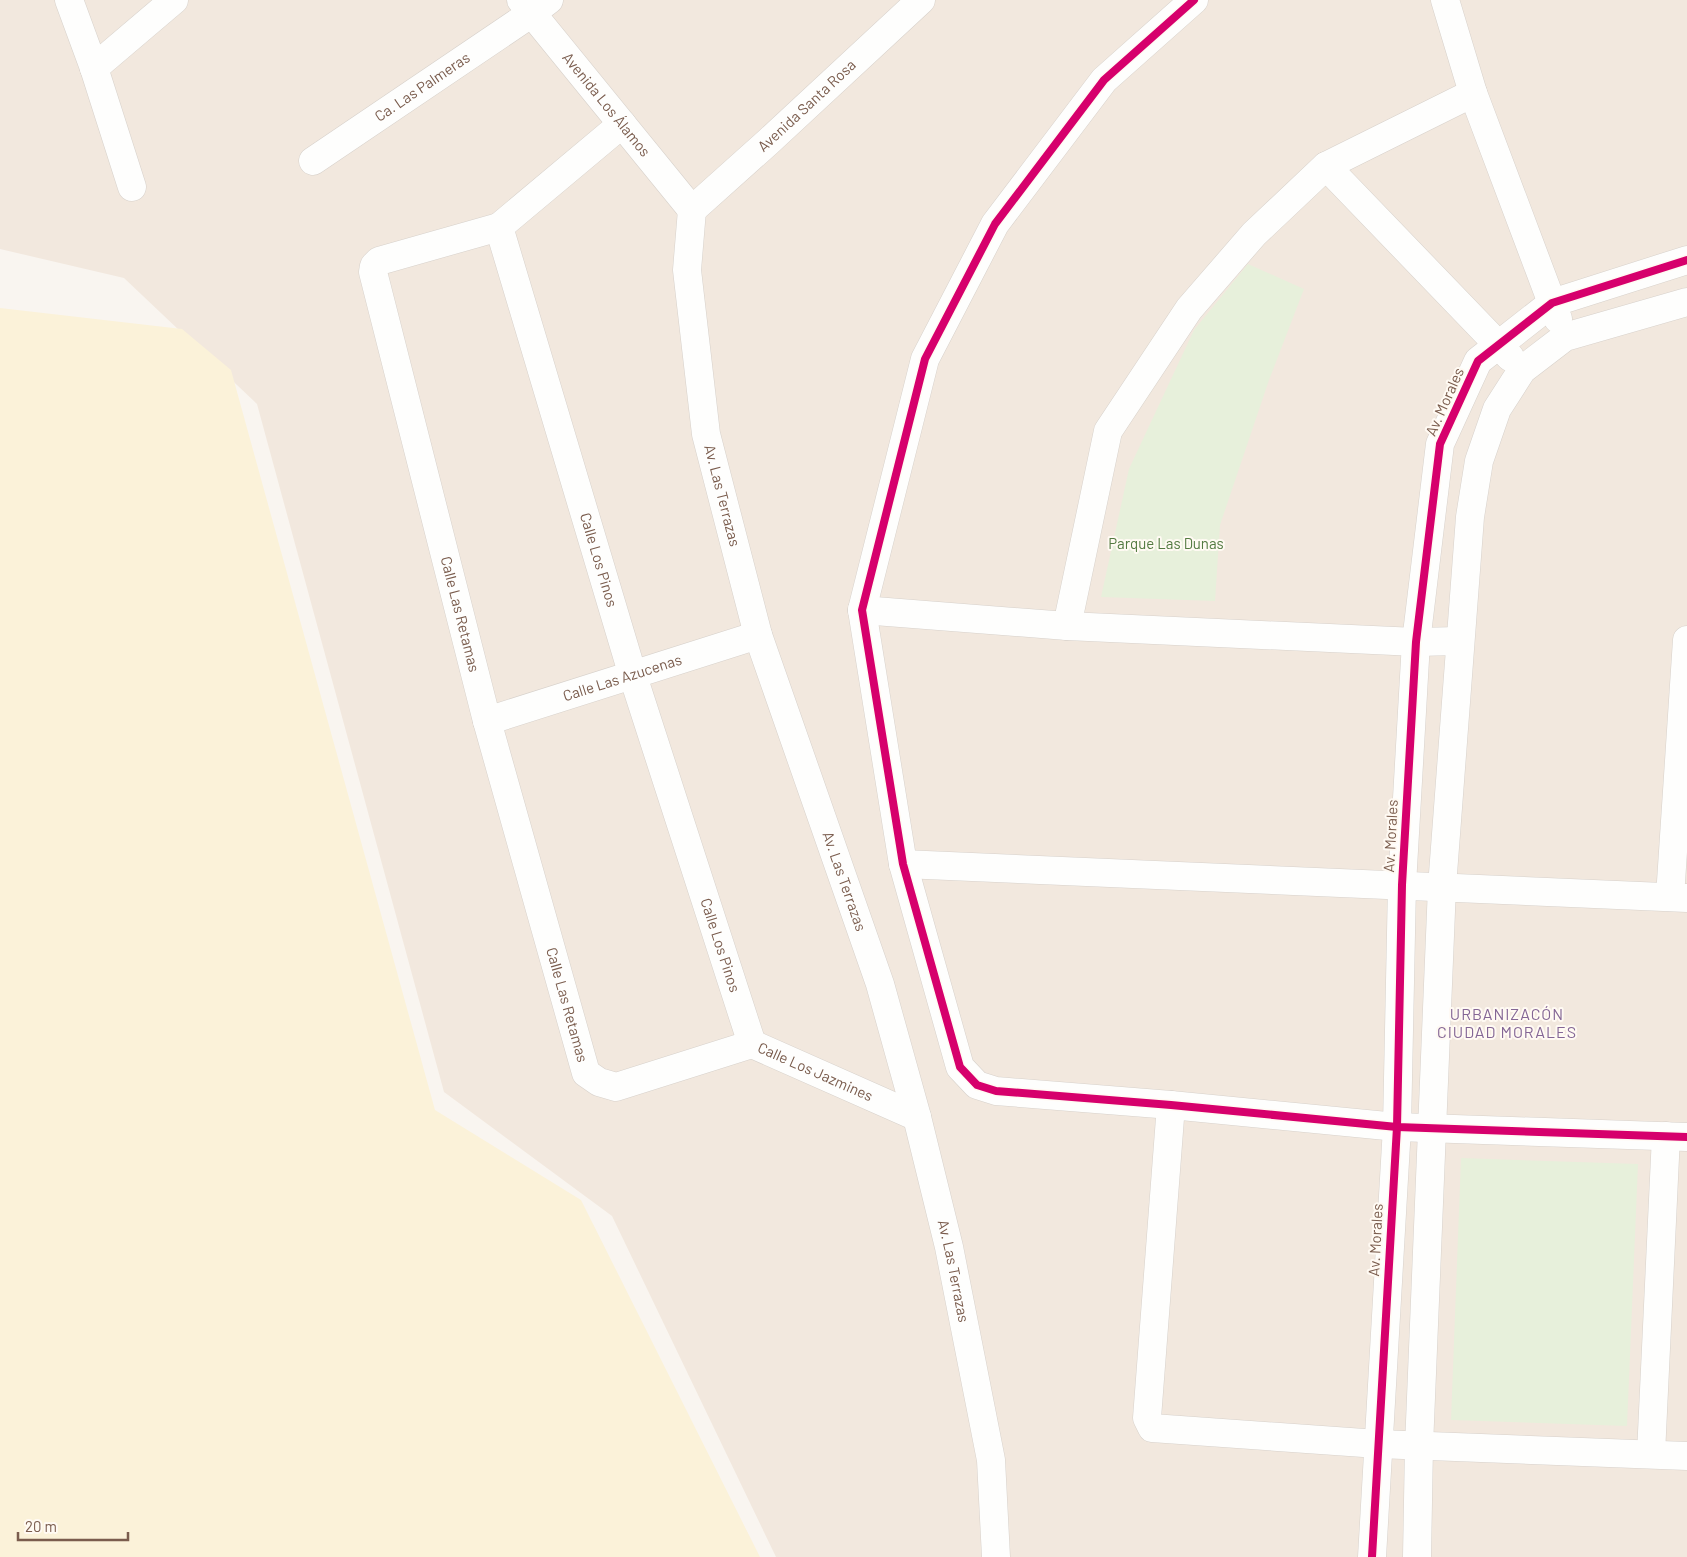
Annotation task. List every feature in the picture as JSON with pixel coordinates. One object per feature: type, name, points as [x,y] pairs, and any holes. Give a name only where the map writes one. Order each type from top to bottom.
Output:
[{"type":"street","points":[[69,0],[94,68],[132,187]]},
{"type":"street","points":[[94,68],[174,0]]},
{"type":"street","points":[[1194,0],[1104,80],[995,224],[925,359],[862,610],[903,864],[960,1067],[976,1085],[996,1091],[1171,1105],[1396,1127],[1676,1137],[1651,1454]]},
{"type":"street","points":[[1445,0],[1472,92],[1565,337]]},
{"type":"street","name":"Avenida Santa Rosa","points":[[692,210],[768,142],[914,3]]},
{"type":"street","name":"Avenida Los Álamos","points":[[534,4],[622,124],[692,210]]},
{"type":"street","name":"Ca. Las Palmeras","points":[[313,161],[534,4]]},
{"type":"street","points":[[1067,626],[1108,431],[1189,309],[1254,234],[1326,166],[1472,92]]},
{"type":"street","points":[[499,227],[622,124]]},
{"type":"street","points":[[1326,166],[1522,370]]},
{"type":"street","name":"Av. Las Terrazas","points":[[692,210],[687,270],[706,434],[758,636],[880,984],[917,1117],[949,1247],[991,1460],[996,1557]]},
{"type":"street","name":"Calle Los Pinos","points":[[499,227],[633,676],[752,1044]]},
{"type":"street","name":"Calle Las Retamas","points":[[499,227],[379,261],[374,266],[373,272],[487,721],[586,1073],[599,1082]]},
{"type":"street","name":"Av. Morales","points":[[1372,1557],[1396,1127],[1402,885],[1416,642],[1440,444],[1478,361],[1552,303],[1687,260]]},
{"type":"street","points":[[1417,1557],[1442,886],[1470,517],[1479,461],[1497,409],[1522,370],[1565,337],[1687,302]]},
{"type":"street","points":[[1436,478],[1476,481]]},
{"type":"street","points":[[862,610],[1067,626],[1416,642],[1460,641]]},
{"type":"street","name":"Calle Las Azucenas","points":[[487,721],[758,636]]},
{"type":"street","points":[[903,864],[1678,897],[1687,640]]},
{"type":"street","name":"Calle Los Jazmines","points":[[599,1082],[616,1087],[752,1044],[917,1117]]},
{"type":"street","points":[[1171,1105],[1147,1418],[1152,1428],[1378,1444],[1687,1456]]},
{"type":"shaded area","points":[[0,0],[1687,0],[1687,1557],[776,1557],[612,1216],[444,1092],[257,404],[124,278],[0,249]]},
{"type":"green space","name":"Parque Las Dunas","points":[[1248,264],[1304,289],[1269,380],[1220,525],[1215,601],[1101,597],[1129,469],[1194,330]]},
{"type":"green space","points":[[1461,1158],[1638,1164],[1627,1426],[1451,1420]]},
{"type":"sand","points":[[0,308],[182,329],[231,370],[435,1110],[581,1200],[760,1557],[0,1557]]},
{"type":"cycle path","points":[[1194,0],[1104,80],[995,224],[925,359],[862,610],[903,864],[960,1067],[977,1085],[996,1091],[1171,1105],[1397,1127],[1687,1137]]},
{"type":"cycle path","points":[[1372,1557],[1397,1127],[1402,885],[1416,642],[1440,444],[1478,361],[1552,303],[1687,260]]},
{"type":"district","name":"URBANIZACÓN CIUDAD MORALES","points":[[1507,1023]]}]
